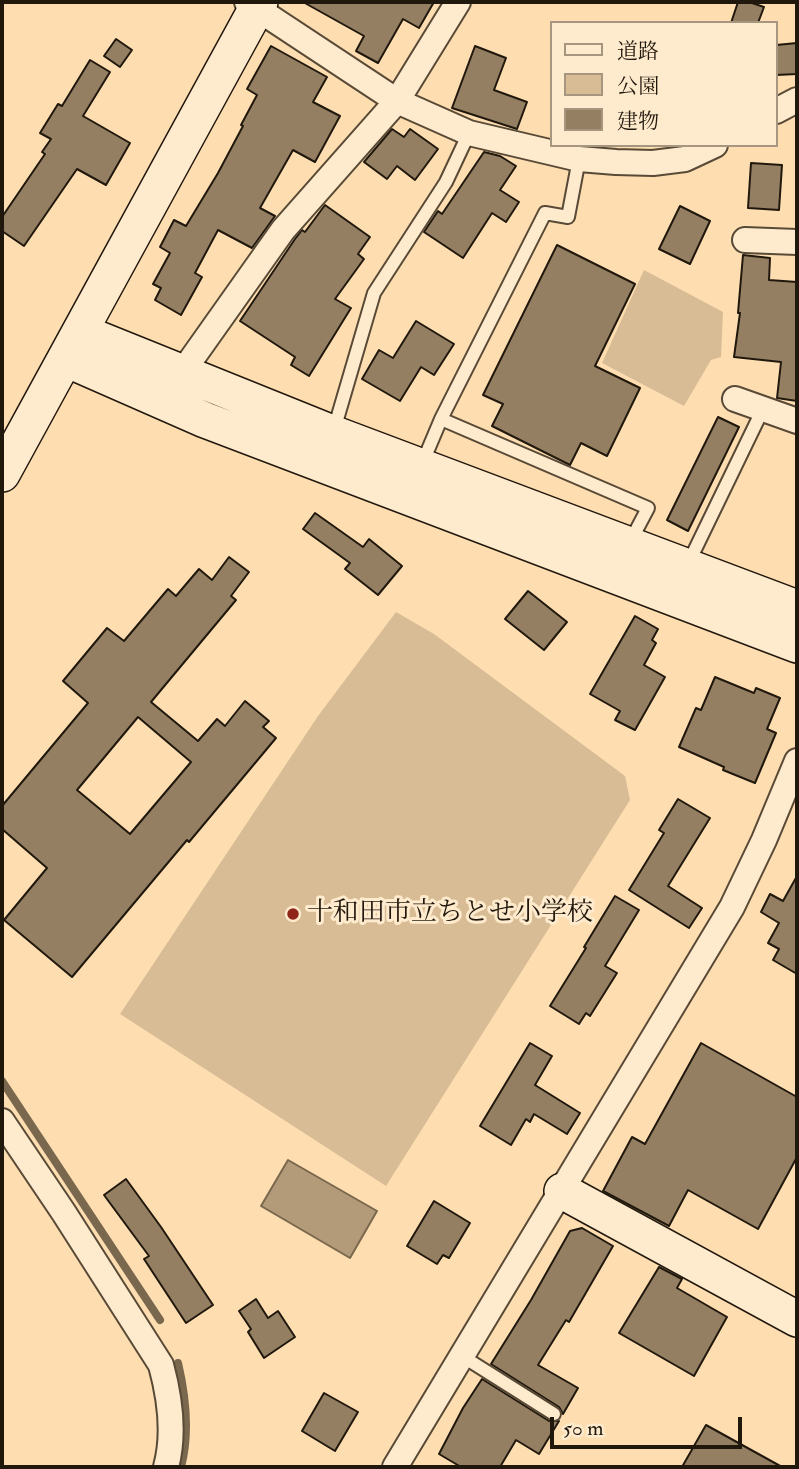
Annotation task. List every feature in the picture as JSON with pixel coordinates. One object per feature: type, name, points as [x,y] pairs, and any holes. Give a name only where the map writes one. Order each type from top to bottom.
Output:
[{"type":"street","points":[[181,374],[283,230],[397,101],[458,2]]},
{"type":"street","points":[[2,474],[74,346],[255,4],[397,101],[469,133],[579,159],[653,163],[685,159],[711,147]]},
{"type":"street","points":[[778,110],[797,100]]},
{"type":"street","points":[[745,240],[797,242]]},
{"type":"street","points":[[74,346],[181,374],[797,608]]},
{"type":"street","points":[[74,346],[205,420],[797,645]]},
{"type":"street","points":[[735,399],[797,421]]},
{"type":"street","points":[[395,1467],[732,907],[797,761]]},
{"type":"street","points":[[2,1121],[79,1235],[161,1365],[168,1390],[171,1422],[166,1467]]},
{"type":"street","points":[[562,1191],[797,1319]]},
{"type":"lane","points":[[332,433],[374,293],[446,182],[469,133]]},
{"type":"lane","points":[[421,466],[441,419],[545,213],[568,217],[579,159]]},
{"type":"lane","points":[[687,567],[763,409]]},
{"type":"lane","points":[[441,419],[648,508],[629,545]]},
{"type":"lane","points":[[462,1356],[554,1413]]},
{"type":"green space","points":[[644,270],[723,312],[721,357],[711,360],[684,406],[602,363]]},
{"type":"green space","points":[[396,612],[434,634],[625,776],[630,800],[386,1186],[120,1014],[318,716]]},
{"type":"shaded area","points":[[288,1160],[377,1211],[350,1258],[261,1206]]},
{"type":"building","points":[[303,2],[434,2],[419,28],[403,19],[378,63],[356,51],[364,36]]},
{"type":"building","points":[[738,2],[764,7],[759,21],[732,21]]},
{"type":"building","points":[[116,39],[132,50],[120,67],[104,56]]},
{"type":"building","points":[[797,43],[797,74],[778,75],[778,45]]},
{"type":"building","points":[[271,46],[327,77],[313,102],[340,116],[315,162],[293,150],[260,208],[275,216],[252,248],[218,230],[195,273],[202,277],[181,315],[155,300],[161,288],[153,284],[170,253],[160,247],[174,220],[186,226],[218,173],[257,95],[247,89]]},
{"type":"building","points":[[475,46],[506,58],[494,90],[527,102],[517,129],[452,108]]},
{"type":"building","points":[[90,60],[110,72],[83,116],[130,143],[106,185],[77,169],[24,246],[2,231],[2,217],[45,154],[42,152],[51,139],[40,133],[58,104],[62,106]]},
{"type":"building","points":[[392,129],[404,137],[410,129],[438,149],[415,180],[397,166],[387,179],[364,162]]},
{"type":"building","points":[[484,152],[500,156],[516,166],[500,190],[519,202],[506,222],[492,213],[463,258],[424,232],[438,211],[442,214]]},
{"type":"building","points":[[751,163],[782,165],[779,210],[748,208]]},
{"type":"building","points":[[325,205],[370,237],[358,254],[364,259],[335,299],[351,308],[309,376],[291,365],[295,357],[240,321],[295,239],[302,230],[305,232]]},
{"type":"building","points":[[680,206],[710,221],[690,264],[659,249]]},
{"type":"building","points":[[557,245],[635,284],[595,366],[640,388],[607,456],[581,443],[570,465],[492,426],[503,404],[483,395]]},
{"type":"building","points":[[743,255],[770,258],[769,280],[797,282],[797,401],[777,398],[781,362],[734,357],[740,313]]},
{"type":"building","points":[[416,321],[454,344],[434,375],[421,367],[400,401],[362,379],[379,350],[393,358]]},
{"type":"building","points":[[718,417],[739,427],[688,531],[667,520]]},
{"type":"building","points":[[315,513],[363,547],[369,539],[402,566],[378,595],[345,569],[350,563],[303,529]]},
{"type":"building","points":[[229,557],[249,572],[231,596],[236,600],[151,702],[198,741],[217,719],[225,726],[245,701],[269,721],[263,727],[276,738],[72,977],[4,920],[47,868],[2,829],[2,806],[88,703],[63,681],[107,628],[124,641],[168,589],[176,596],[199,569],[212,580]],"holes":[[[138,717],[191,762],[130,834],[77,790]]]},
{"type":"building","points":[[528,591],[567,622],[544,650],[505,619]]},
{"type":"building","points":[[635,616],[658,629],[652,640],[656,643],[644,665],[665,677],[635,730],[615,720],[620,711],[590,694]]},
{"type":"building","points":[[715,677],[754,693],[756,688],[780,698],[767,729],[776,733],[755,783],[679,747],[696,708],[701,710]]},
{"type":"building","points":[[678,799],[710,818],[668,886],[702,908],[689,928],[629,890],[664,833],[659,830]]},
{"type":"building","points":[[797,876],[797,974],[773,960],[779,949],[768,943],[779,923],[761,912],[770,894],[783,901]]},
{"type":"building","points":[[615,896],[639,910],[605,966],[617,973],[590,1016],[586,1013],[579,1024],[550,1006]]},
{"type":"building","points":[[530,1043],[552,1056],[535,1085],[580,1113],[567,1134],[534,1114],[530,1122],[526,1119],[511,1145],[480,1126]]},
{"type":"building","points":[[701,1043],[797,1097],[797,1157],[758,1229],[688,1190],[669,1226],[603,1191],[632,1137],[645,1144]]},
{"type":"building","points":[[126,1179],[213,1305],[186,1323],[144,1259],[149,1256],[104,1195]]},
{"type":"building","points":[[434,1201],[470,1223],[449,1258],[443,1255],[437,1264],[407,1246]]},
{"type":"building","points":[[582,1228],[613,1246],[569,1322],[566,1320],[538,1365],[578,1388],[563,1414],[559,1407],[491,1364],[570,1231]]},
{"type":"building","points":[[659,1267],[682,1279],[677,1288],[727,1317],[694,1376],[619,1333]]},
{"type":"building","points":[[256,1299],[268,1318],[278,1311],[295,1337],[264,1358],[248,1332],[251,1329],[239,1311]]},
{"type":"building","points":[[482,1379],[549,1421],[559,1421],[539,1454],[516,1440],[500,1467],[461,1467],[439,1454]]},
{"type":"building","points":[[324,1393],[358,1412],[335,1451],[302,1431]]},
{"type":"building","points":[[706,1425],[782,1467],[682,1467]]},
{"type":"waterway","points":[[2,1081],[160,1320]]},
{"type":"waterway","points":[[178,1363],[186,1415],[181,1467]]},
{"type":"place","name":"十和田市立ちとせ小学校","points":[[293,914]]}]
